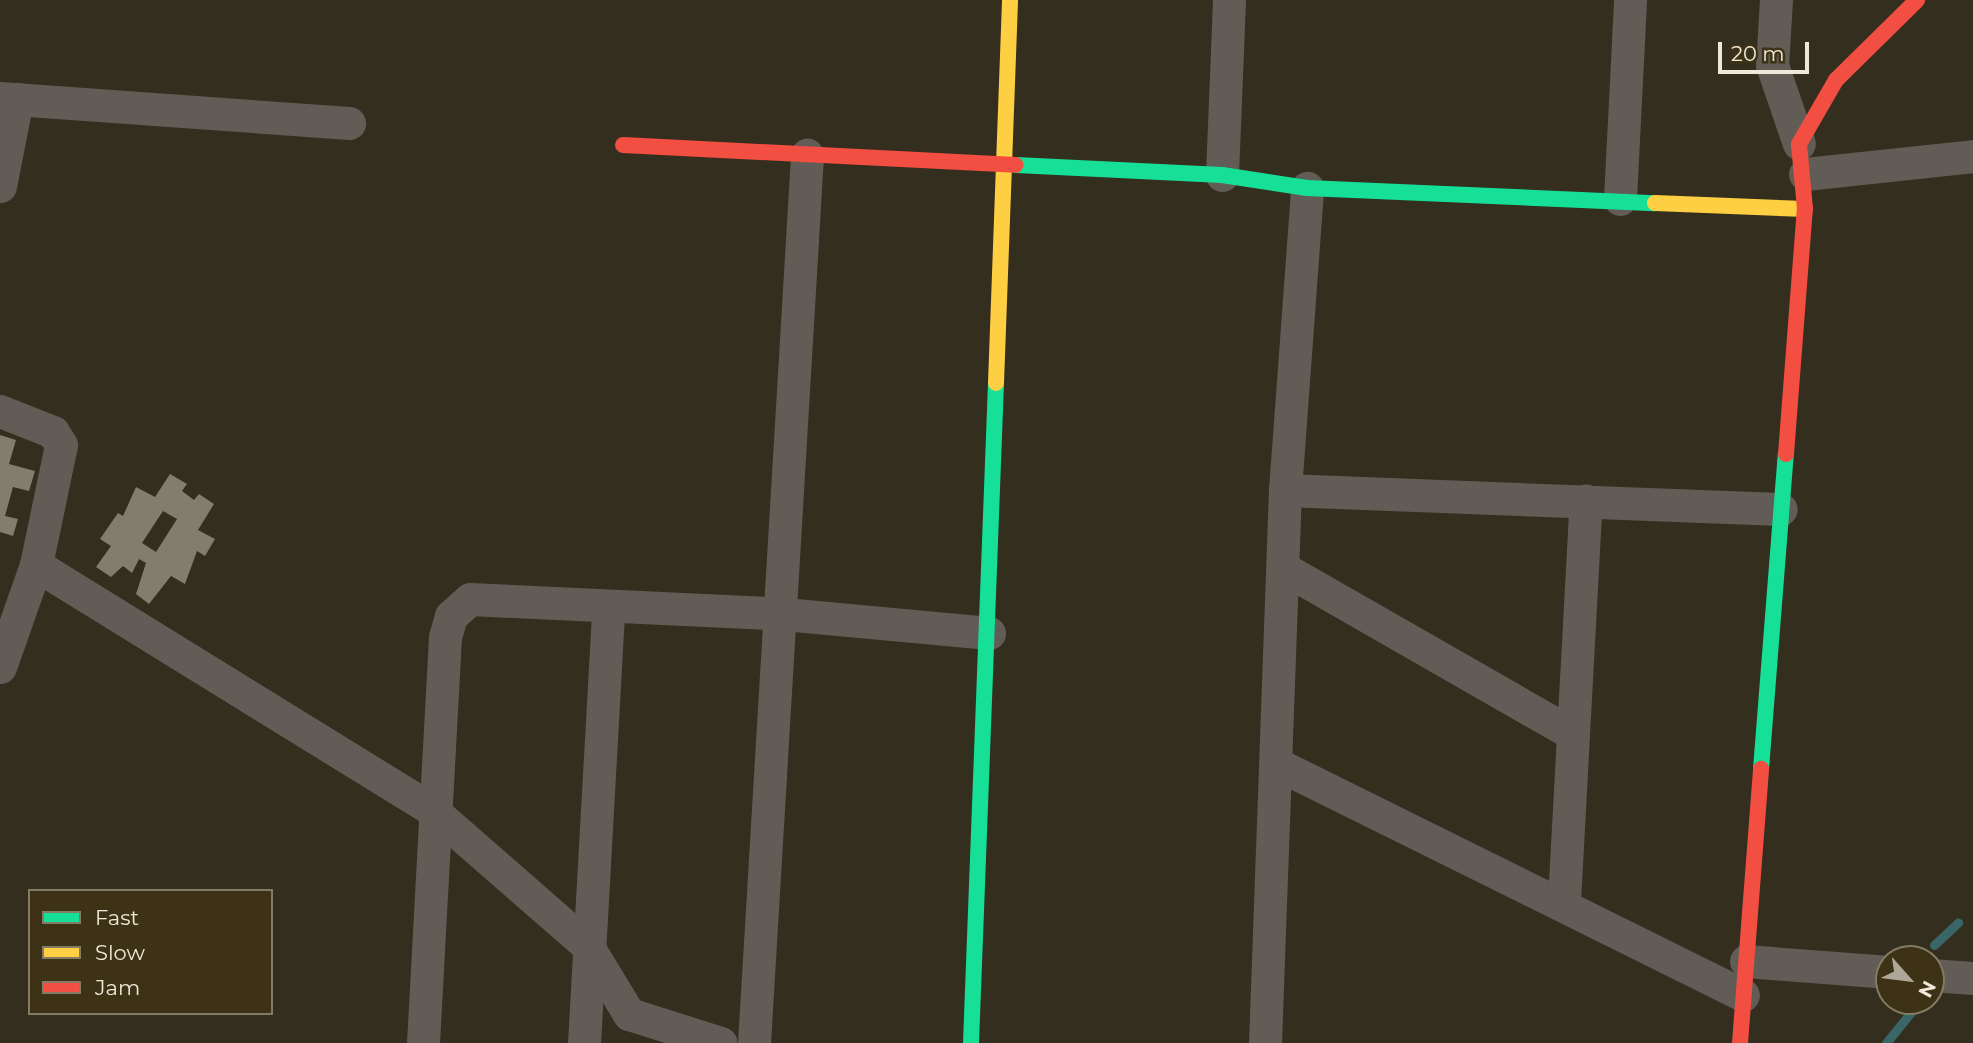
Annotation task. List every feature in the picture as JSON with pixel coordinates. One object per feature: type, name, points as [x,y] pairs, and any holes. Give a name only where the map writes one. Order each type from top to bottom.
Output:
[{"type":"street","points":[[971,1043],[989,633],[1010,0]]},
{"type":"street","points":[[1222,175],[1229,0]]},
{"type":"street","points":[[1620,199],[1630,0]]},
{"type":"street","points":[[1740,1043],[1805,209],[1802,159],[1772,65],[1776,0]]},
{"type":"street","points":[[1802,159],[1836,80],[1917,0]]},
{"type":"street","points":[[0,186],[8,99],[349,123]]},
{"type":"street","points":[[623,145],[1222,175],[1307,188],[1620,199],[1805,209]]},
{"type":"street","points":[[754,1043],[784,614],[807,155]]},
{"type":"street","points":[[1802,159],[1973,156]]},
{"type":"street","points":[[1265,1043],[1285,489],[1307,188]]},
{"type":"street","points":[[0,411],[53,432],[61,445],[36,565],[0,667]]},
{"type":"street","points":[[1285,489],[1781,509]]},
{"type":"street","points":[[1564,901],[1586,501]]},
{"type":"street","points":[[36,565],[431,809],[587,945],[629,1014],[721,1043]]},
{"type":"street","points":[[1283,568],[1573,734]]},
{"type":"street","points":[[423,1043],[431,809],[451,616],[470,599],[784,614],[989,633]]},
{"type":"street","points":[[584,1043],[587,945],[608,607]]},
{"type":"street","points":[[1276,764],[1564,901],[1744,995]]},
{"type":"street","points":[[1746,961],[1875,971]]},
{"type":"street","points":[[1945,976],[1973,978]]},
{"type":"building","points":[[0,435],[16,440],[9,464],[35,471],[29,491],[13,487],[5,516],[18,519],[13,536],[0,532]]},
{"type":"building","points":[[170,474],[187,484],[182,491],[194,500],[199,494],[214,504],[198,530],[215,539],[205,556],[197,551],[185,584],[171,576],[149,604],[136,594],[146,563],[139,559],[132,573],[123,566],[111,577],[96,567],[111,546],[100,539],[118,513],[123,516],[136,487],[155,497]],"holes":[[[163,511],[177,519],[156,552],[142,543]]]},
{"type":"waterway","points":[[1934,945],[1958,923]]},
{"type":"waterway","points":[[1886,1043],[1909,1015]]},
{"type":"traffic: fast","points":[[1015,165],[1222,175],[1307,188],[1655,203]]},
{"type":"traffic: fast","points":[[971,1043],[996,383]]},
{"type":"traffic: fast","points":[[1761,769],[1786,454]]},
{"type":"traffic: slow","points":[[996,383],[1010,0]]},
{"type":"traffic: slow","points":[[1655,203],[1805,209]]},
{"type":"traffic: jam","points":[[1786,454],[1805,209],[1799,144],[1836,80],[1917,0]]},
{"type":"traffic: jam","points":[[623,145],[1015,165]]},
{"type":"traffic: jam","points":[[1740,1043],[1761,769]]}]
